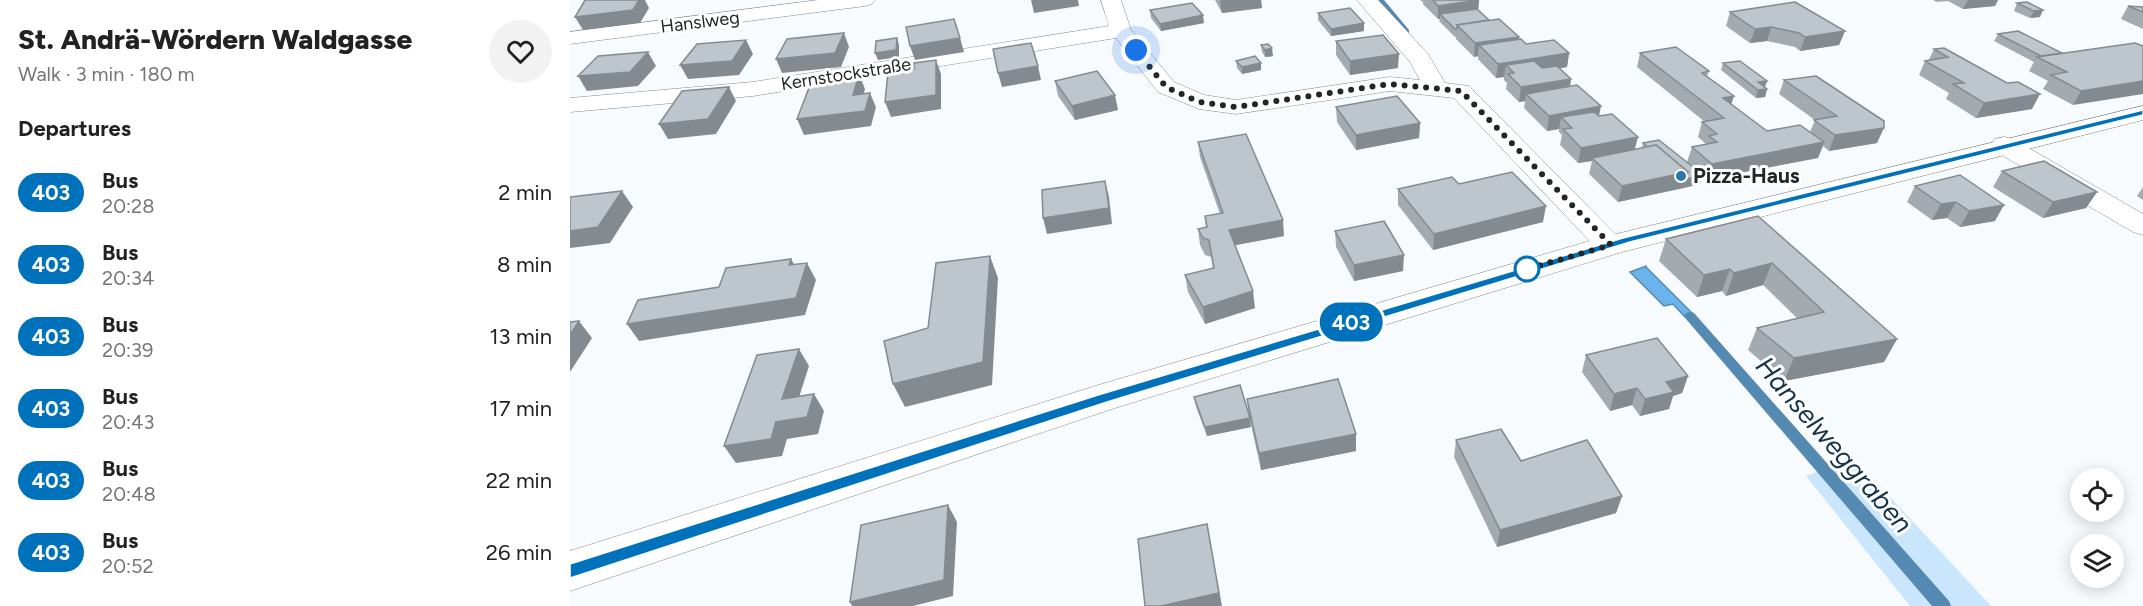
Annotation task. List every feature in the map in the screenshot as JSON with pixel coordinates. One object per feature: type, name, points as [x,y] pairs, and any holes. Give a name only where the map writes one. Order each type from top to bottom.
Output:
[{"type":"street","name":"Hanslweg","points":[[570,38],[865,0]]},
{"type":"street","points":[[1111,0],[1121,31],[1166,87],[1199,102],[1236,107],[1390,84],[1449,90]]},
{"type":"street","points":[[1367,0],[1449,90],[1611,245]]},
{"type":"street","points":[[1394,0],[1448,64],[1449,90]]},
{"type":"street","name":"Kernstockstraße","points":[[570,105],[753,89],[1121,31]]},
{"type":"street","points":[[570,571],[1102,398],[1611,245],[2004,145],[2143,113]]},
{"type":"street","points":[[2004,145],[2143,226]]},
{"type":"shaded area","points":[[1854,458],[1991,606],[1910,606],[1806,476]]},
{"type":"water","points":[[1646,266],[1694,315],[1685,317],[1673,304],[1664,306],[1630,272]]},
{"type":"building","points":[[585,0],[639,0],[633,10],[575,17]]},
{"type":"building","points":[[1433,0],[1479,0],[1438,6]]},
{"type":"building","points":[[1795,2],[1845,31],[1805,37],[1799,33],[1771,27],[1755,29],[1730,12]]},
{"type":"building","points":[[2027,2],[2043,10],[2034,11],[2017,3]]},
{"type":"building","points":[[1192,3],[1203,15],[1160,24],[1150,10]]},
{"type":"building","points":[[2128,6],[2143,7],[2143,12]]},
{"type":"building","points":[[1350,8],[1364,23],[1331,29],[1318,13]]},
{"type":"building","points":[[1477,9],[1489,20],[1457,25],[1457,29],[1440,14]]},
{"type":"building","points":[[954,19],[960,38],[910,46],[906,27]]},
{"type":"building","points":[[1499,19],[1519,37],[1475,43],[1457,25]]},
{"type":"building","points":[[2018,31],[2062,53],[2041,56],[1998,34]]},
{"type":"building","points":[[844,33],[835,53],[776,59],[787,39]]},
{"type":"building","points":[[1383,35],[1399,54],[1350,61],[1336,41]]},
{"type":"building","points":[[897,38],[896,50],[875,53],[876,41]]},
{"type":"building","points":[[1521,39],[1526,44],[1554,40],[1569,53],[1498,64],[1479,45]]},
{"type":"building","points":[[746,40],[732,61],[680,65],[697,44]]},
{"type":"building","points":[[1031,43],[1038,66],[998,73],[993,49]]},
{"type":"building","points":[[2135,43],[2143,46],[2143,81],[2081,91],[2051,75],[2067,72],[2037,57]]},
{"type":"building","points":[[1268,44],[1272,48],[1265,50],[1261,45]]},
{"type":"building","points":[[1676,47],[1709,71],[1702,73],[1734,96],[1723,98],[1767,131],[1800,125],[1824,142],[1712,164],[1692,147],[1717,142],[1709,136],[1717,134],[1702,122],[1724,118],[1640,53]]},
{"type":"building","points":[[1944,48],[2007,83],[2018,82],[2040,94],[1984,103],[1953,84],[1964,83],[1925,61],[1948,57],[1934,49]]},
{"type":"building","points":[[648,52],[630,72],[578,76],[598,56]]},
{"type":"building","points":[[1255,56],[1261,63],[1242,67],[1236,61]]},
{"type":"building","points":[[936,60],[936,95],[885,102],[888,72],[914,69],[914,63]]},
{"type":"building","points":[[1534,61],[1542,68],[1557,66],[1571,79],[1521,87],[1508,74],[1514,73],[1506,65]]},
{"type":"building","points":[[1740,61],[1767,81],[1758,82],[1767,89],[1758,90],[1723,63]]},
{"type":"building","points":[[1097,71],[1115,95],[1072,106],[1055,81]]},
{"type":"building","points":[[859,74],[853,95],[870,93],[865,111],[797,119],[812,80]]},
{"type":"building","points":[[1816,76],[1884,121],[1884,128],[1835,135],[1814,120],[1837,116],[1784,80]]},
{"type":"building","points":[[1577,85],[1601,106],[1549,116],[1526,94]]},
{"type":"building","points":[[729,87],[708,119],[659,124],[682,91]]},
{"type":"building","points":[[1397,96],[1420,123],[1356,135],[1336,107]]},
{"type":"building","points":[[1594,112],[1599,116],[1612,114],[1638,137],[1581,148],[1563,129],[1572,128],[1561,117]]},
{"type":"building","points":[[1246,134],[1283,220],[1229,230],[1253,291],[1203,307],[1185,275],[1214,268],[1209,240],[1203,238],[1198,229],[1207,227],[1205,216],[1223,213],[1198,142]]},
{"type":"building","points":[[1659,140],[1703,175],[1686,179],[1688,172],[1656,145],[1648,147],[1643,143]]},
{"type":"building","points":[[1656,145],[1688,172],[1622,186],[1592,158]]},
{"type":"building","points":[[2044,161],[2097,192],[2053,202],[2002,171]]},
{"type":"building","points":[[1512,172],[1546,206],[1434,234],[1398,189],[1452,177],[1459,184]]},
{"type":"building","points":[[1960,175],[2004,205],[1969,211],[1956,202],[1941,204],[1915,186]]},
{"type":"building","points":[[1105,181],[1109,208],[1043,218],[1042,190]]},
{"type":"building","points":[[622,191],[598,227],[570,231],[570,197]]},
{"type":"building","points":[[1758,216],[1897,339],[1794,358],[1757,328],[1824,312],[1772,263],[1734,273],[1730,269],[1704,275],[1666,239]]},
{"type":"building","points":[[1384,221],[1404,255],[1354,265],[1335,231]]},
{"type":"building","points":[[990,256],[983,362],[893,384],[884,341],[928,328],[936,263]]},
{"type":"building","points":[[791,259],[789,265],[807,263],[796,298],[627,324],[638,300],[719,287],[726,268]]},
{"type":"building","points":[[579,321],[570,335],[570,322]]},
{"type":"building","points":[[1657,338],[1688,376],[1666,382],[1674,392],[1645,399],[1637,388],[1614,394],[1586,355]]},
{"type":"building","points":[[799,349],[782,399],[814,394],[807,417],[776,422],[771,439],[724,446],[757,355]]},
{"type":"building","points":[[1338,379],[1356,434],[1259,453],[1247,399]]},
{"type":"building","points":[[1240,385],[1250,418],[1205,427],[1194,397]]},
{"type":"building","points":[[1501,429],[1521,461],[1587,440],[1622,496],[1500,530],[1456,440]]},
{"type":"building","points":[[948,505],[944,580],[850,602],[861,525]]},
{"type":"building","points":[[1207,524],[1219,593],[1161,606],[1145,606],[1138,539]]},
{"type":"waterway","name":"Hanselweggraben","points":[[1380,0],[1406,32]]},
{"type":"waterway","name":"Hanselweggraben","points":[[1690,316],[1943,606]]},
{"type":"bus line","name":"403","points":[[570,571],[1102,398],[1626,240],[2098,122],[2143,113]]},
{"type":"place","name":"Pizza-Haus","points":[[1681,176]]},
{"type":"route","points":[[1136,50],[1166,87],[1199,102],[1236,107],[1390,84],[1461,91],[1611,245],[1527,269]]}]
